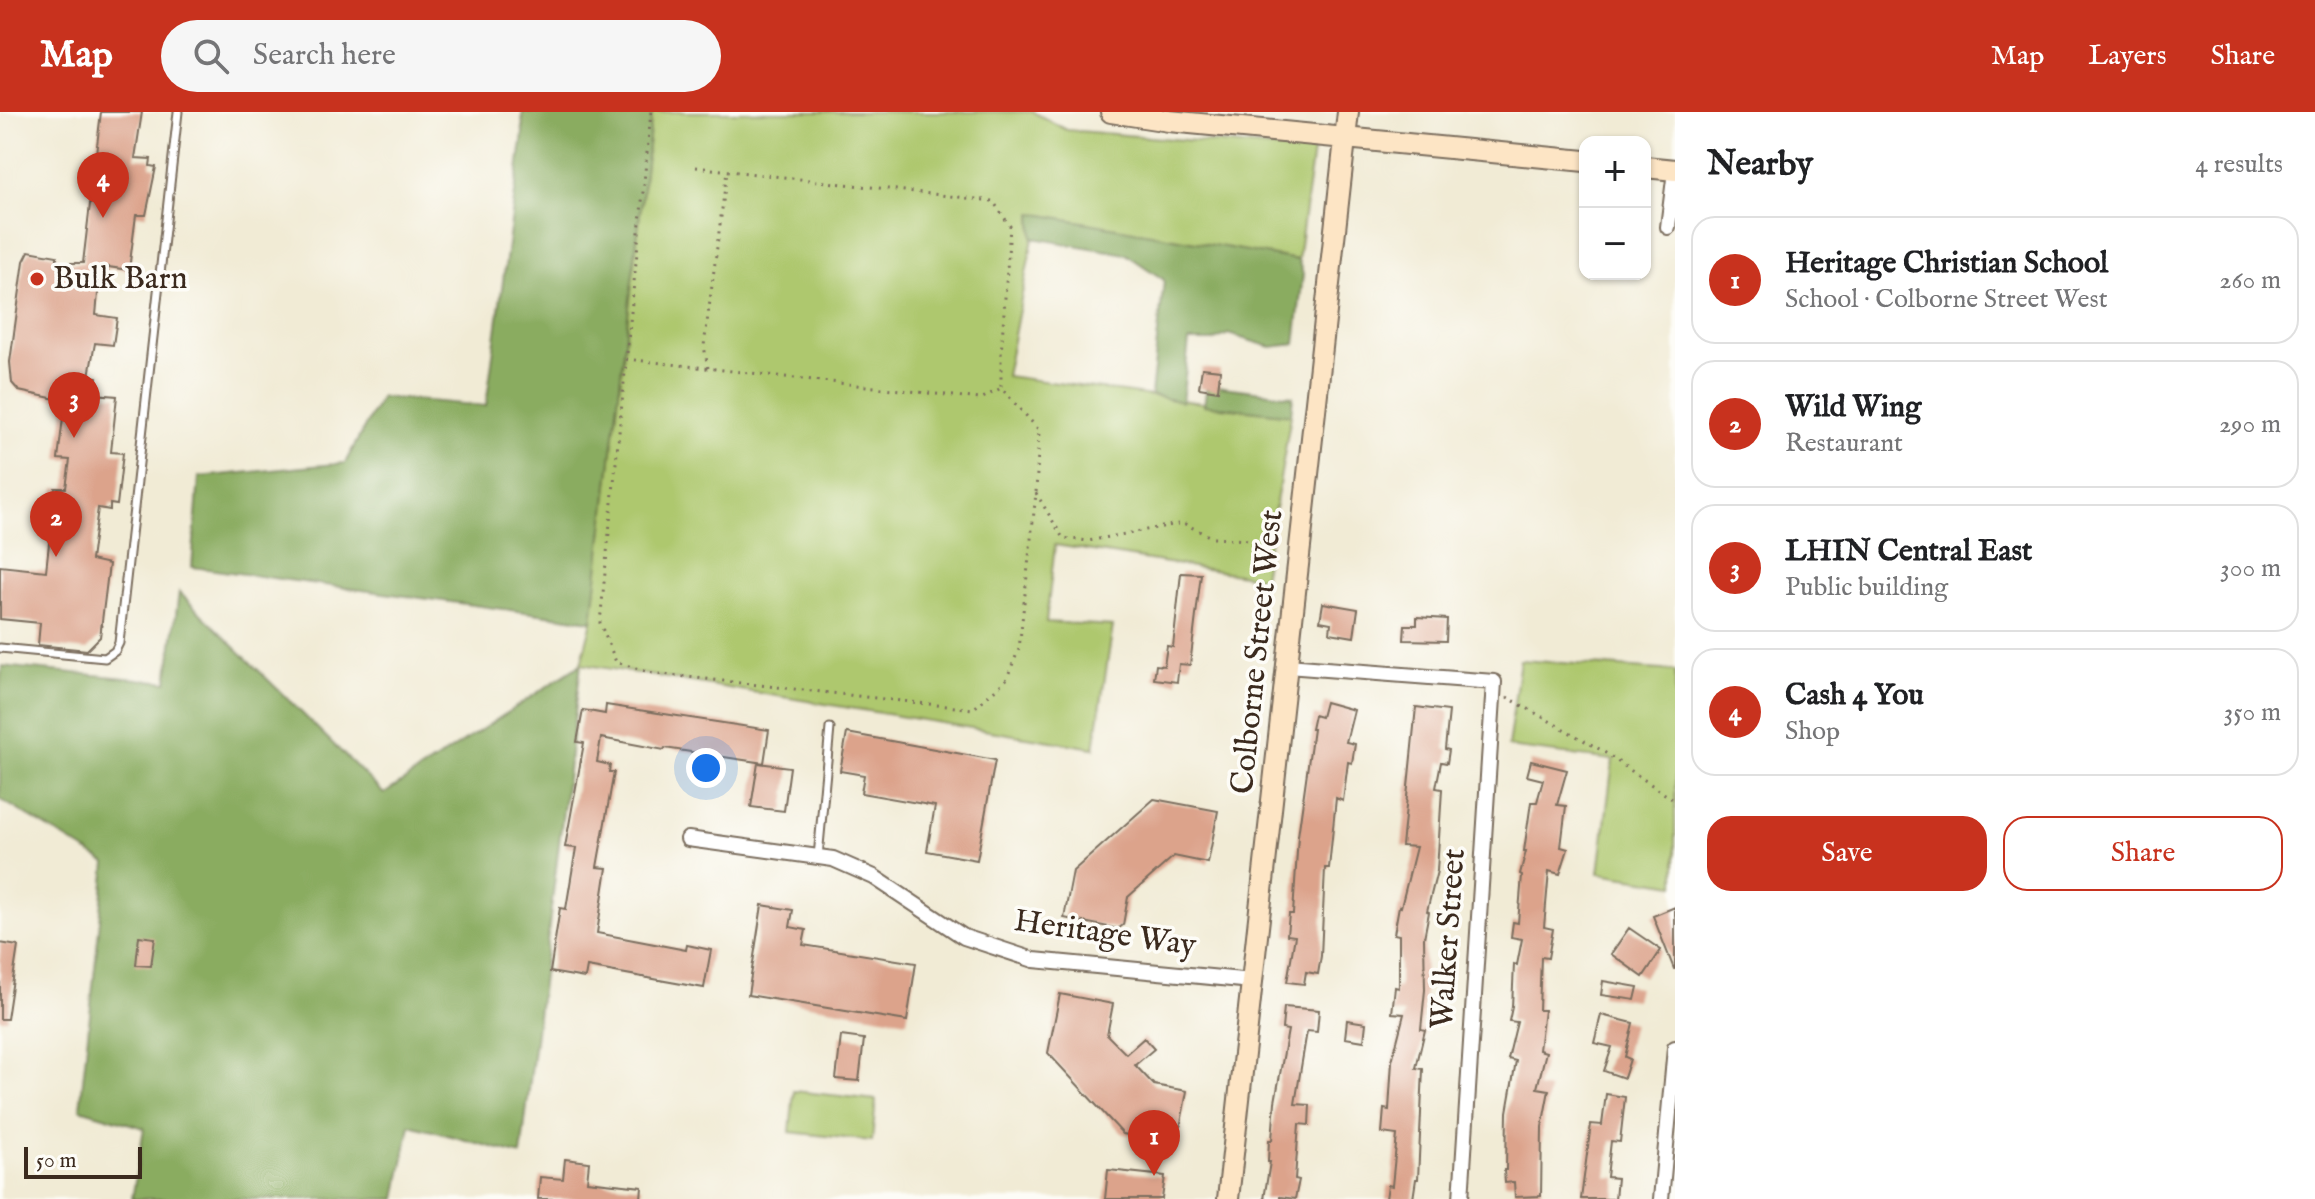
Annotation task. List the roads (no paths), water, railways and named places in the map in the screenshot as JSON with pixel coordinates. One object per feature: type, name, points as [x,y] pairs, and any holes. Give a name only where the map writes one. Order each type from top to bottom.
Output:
[{"type":"street","points":[[1111,112],[1169,121],[1579,160]]},
{"type":"street","name":"Colborne Street West","points":[[1228,1199],[1348,112]]},
{"type":"street","points":[[1651,168],[1675,171],[1668,227]]},
{"type":"street","name":"Walker Street","points":[[1287,666],[1494,686],[1461,1199]]},
{"type":"street","name":"Heritage Way","points":[[688,839],[833,859],[874,877],[964,937],[1034,960],[1252,981]]},
{"type":"street","points":[[1661,1199],[1675,1048]]},
{"type":"lane","points":[[0,648],[105,658],[115,651],[119,643],[178,112]]},
{"type":"lane","points":[[818,857],[830,728]]},
{"type":"place","name":"Cash 4 You","points":[[103,218]]},
{"type":"place","name":"Bulk Barn","points":[[37,279]]},
{"type":"place","name":"LHIN Central East","points":[[74,438]]},
{"type":"place","name":"Wild Wing","points":[[56,557]]},
{"type":"place","name":"Heritage Christian School","points":[[1154,1176]]}]
